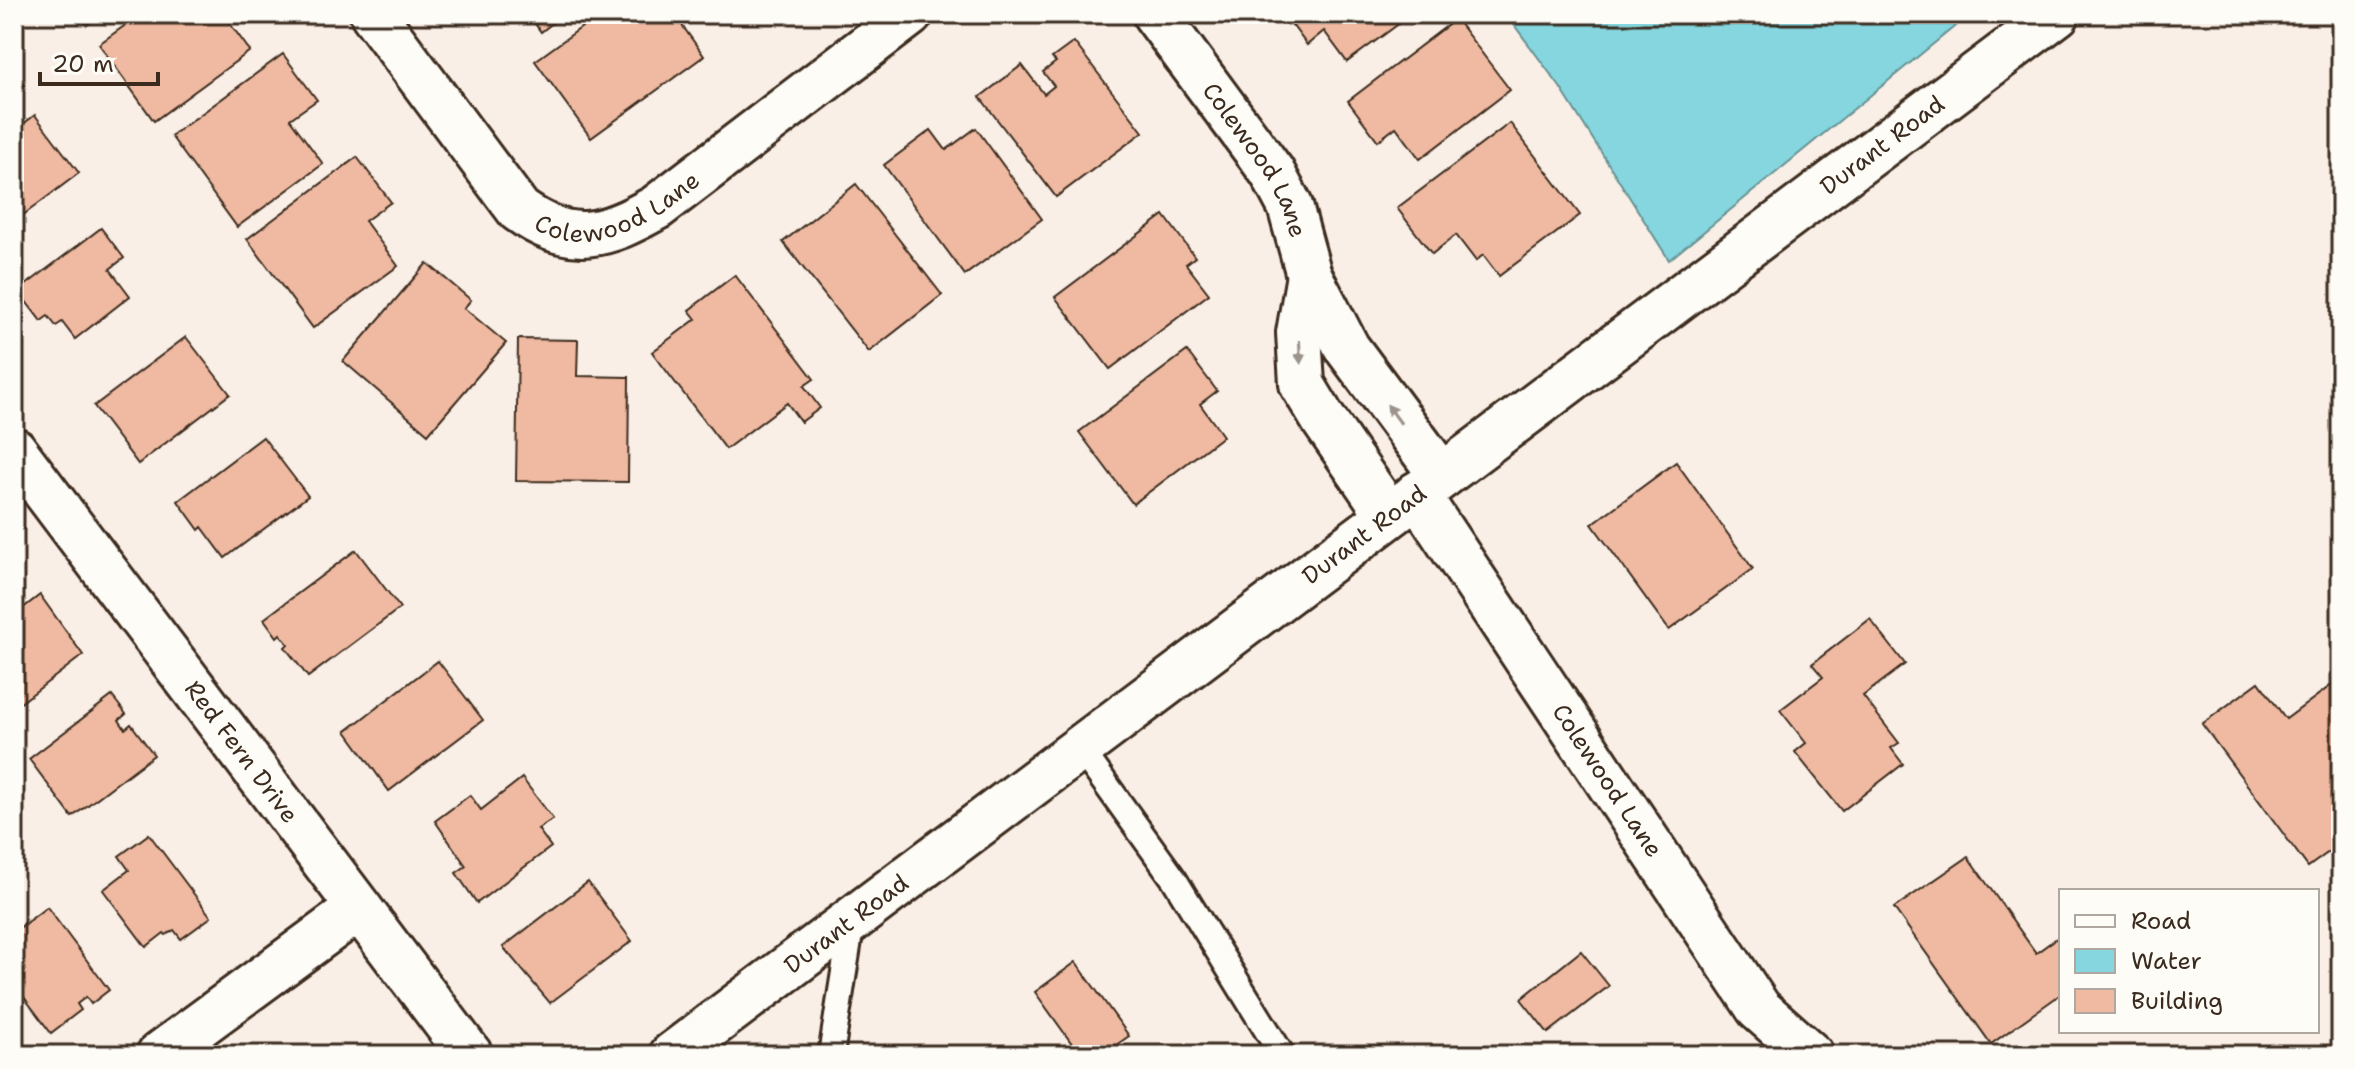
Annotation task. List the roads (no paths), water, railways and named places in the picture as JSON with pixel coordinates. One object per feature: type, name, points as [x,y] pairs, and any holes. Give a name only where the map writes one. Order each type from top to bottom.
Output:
[{"type":"street","name":"Colewood Lane","points":[[373,14],[519,210],[538,224],[577,235],[601,234],[657,207],[910,14]]},
{"type":"street","name":"Colewood Lane","points":[[1155,14],[1272,172],[1290,206],[1309,275],[1416,495],[1759,1009],[1811,1055]]},
{"type":"street","name":"Durant Road","points":[[672,1055],[2057,14]]},
{"type":"street","name":"Colewood Lane","points":[[1309,275],[1299,333],[1302,384],[1323,419],[1416,495]]},
{"type":"street","name":"Red Fern Drive","points":[[14,450],[470,1055]]},
{"type":"street","points":[[159,1055],[359,908]]},
{"type":"lane","points":[[1080,748],[1174,879],[1282,1055]]},
{"type":"lane","points":[[831,1055],[853,919]]},
{"type":"water","points":[[1506,14],[1970,14],[1669,260],[1560,87]]}]
